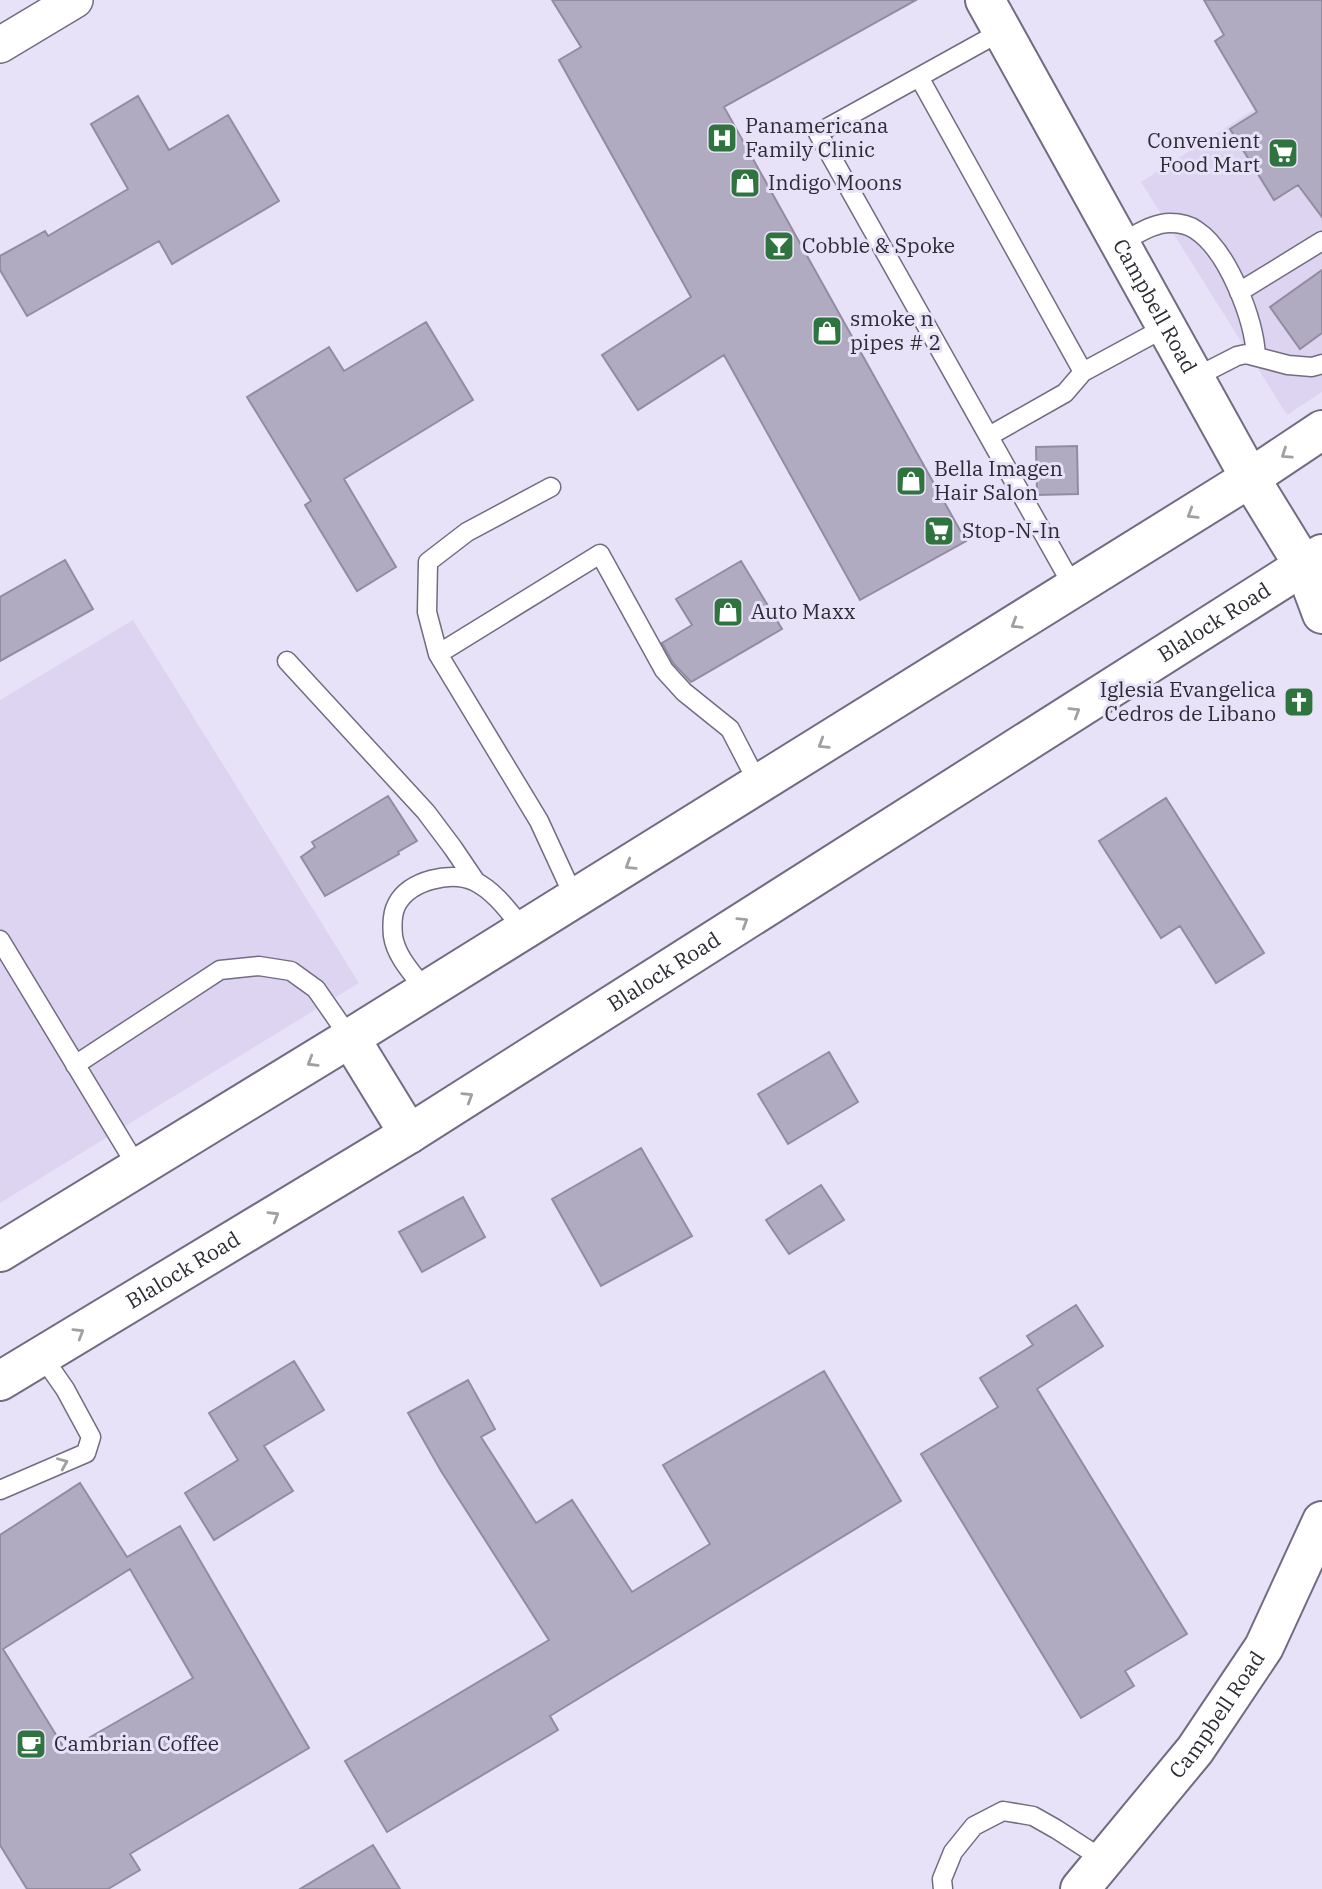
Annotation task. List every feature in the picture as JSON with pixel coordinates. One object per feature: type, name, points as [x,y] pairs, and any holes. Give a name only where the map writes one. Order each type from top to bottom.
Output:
[{"type":"main road","name":"Campbell Road","points":[[994,16],[1250,478],[1313,560],[1322,614]]},
{"type":"main road","points":[[0,1252],[759,785],[1250,478],[1322,430]]},
{"type":"main road","name":"Blalock Road","points":[[0,1381],[409,1134],[1313,560]]},
{"type":"main road","points":[[350,1038],[409,1134]]},
{"type":"main road","name":"Campbell Road","points":[[1080,1889],[1195,1750],[1264,1647],[1322,1521]]},
{"type":"street","points":[[0,45],[75,0]]},
{"type":"lane","points":[[994,16],[919,78],[818,133],[1074,588]]},
{"type":"lane","points":[[919,78],[1083,372]]},
{"type":"lane","points":[[1119,243],[1163,223],[1183,224],[1203,235],[1228,268],[1250,317],[1256,356]]},
{"type":"lane","points":[[1239,292],[1322,241]]},
{"type":"lane","points":[[989,436],[1065,393],[1083,372],[1167,327]]},
{"type":"lane","points":[[1194,378],[1246,354],[1288,365],[1312,367],[1322,364]]},
{"type":"lane","points":[[551,487],[467,532],[428,562],[427,612],[438,654],[539,821],[575,899]]},
{"type":"lane","points":[[438,654],[600,554],[664,670],[684,692],[730,729],[759,785]]},
{"type":"lane","points":[[287,661],[426,812],[476,882],[503,905],[524,930]]},
{"type":"lane","points":[[426,991],[404,962],[394,939],[393,920],[397,904],[411,889],[433,879],[457,876],[476,882]]},
{"type":"lane","points":[[0,940],[138,1168]]},
{"type":"lane","points":[[75,1065],[220,970],[259,966],[291,971],[316,989],[350,1038]]},
{"type":"lane","points":[[0,1490],[86,1453],[91,1437],[65,1389],[42,1356]]},
{"type":"lane","points":[[943,1889],[942,1879],[953,1852],[974,1826],[1003,1811],[1033,1816],[1104,1860]]},
{"type":"shaded area","points":[[1322,66],[1322,392],[1287,415],[1141,182]]},
{"type":"shaded area","points":[[133,620],[359,983],[0,1203],[0,700]]},
{"type":"building","points":[[552,0],[916,0],[724,107],[966,541],[860,600],[724,355],[638,410],[602,355],[691,297],[559,60],[581,47]]},
{"type":"building","points":[[1204,0],[1322,0],[1322,217],[1298,185],[1274,200],[1230,129],[1257,112],[1215,41],[1224,35]]},
{"type":"building","points":[[138,96],[169,150],[228,115],[279,201],[172,264],[159,241],[27,316],[0,270],[0,256],[45,231],[48,236],[128,189],[91,124]]},
{"type":"building","points":[[1322,270],[1322,333],[1300,349],[1270,307]]},
{"type":"building","points":[[426,322],[473,400],[344,479],[396,567],[357,591],[305,505],[311,501],[247,397],[329,347],[344,371]]},
{"type":"building","points":[[1077,446],[1078,494],[1037,495],[1036,447]]},
{"type":"building","points":[[65,560],[93,609],[0,661],[0,597]]},
{"type":"building","name":"Auto Maxx","points":[[741,561],[782,629],[691,682],[673,663],[662,643],[692,625],[676,599]]},
{"type":"building","points":[[388,796],[417,841],[325,896],[301,857],[315,847],[312,842]]},
{"type":"building","points":[[1166,798],[1264,953],[1216,983],[1180,926],[1161,938],[1099,841]]},
{"type":"building","points":[[829,1052],[858,1102],[788,1144],[758,1094]]},
{"type":"building","points":[[641,1148],[692,1236],[601,1286],[552,1199]]},
{"type":"building","points":[[821,1185],[844,1220],[789,1254],[766,1220]]},
{"type":"building","points":[[463,1197],[485,1237],[422,1272],[399,1232]]},
{"type":"building","points":[[1076,1305],[1103,1346],[1037,1389],[1187,1634],[1125,1671],[1134,1686],[1081,1718],[921,1454],[998,1407],[980,1378],[1033,1345],[1027,1336]]},
{"type":"building","points":[[294,1361],[324,1410],[264,1446],[293,1491],[214,1540],[185,1493],[238,1460],[209,1413]]},
{"type":"building","points":[[824,1371],[901,1501],[550,1716],[558,1730],[387,1832],[345,1761],[549,1640],[441,1471],[408,1413],[468,1380],[495,1429],[481,1437],[536,1523],[572,1500],[632,1592],[710,1544],[663,1465]]},
{"type":"building","points":[[80,1483],[127,1557],[180,1526],[309,1748],[130,1854],[140,1870],[108,1889],[27,1889],[0,1845],[0,1535]],"holes":[[[130,1569],[193,1678],[66,1751],[3,1649]]]},
{"type":"building","points":[[373,1845],[400,1889],[300,1889]]},
{"type":"place","name":"Panamericana Family Clinic","points":[[722,138]]},
{"type":"place","name":"Convenient Food Mart","points":[[1283,153]]},
{"type":"place","name":"Indigo Moons","points":[[745,183]]},
{"type":"place","name":"Cobble & Spoke","points":[[779,246]]},
{"type":"place","name":"smoke n pipes # 2","points":[[827,331]]},
{"type":"place","name":"Bella Imagen Hair Salon","points":[[911,481]]},
{"type":"place","name":"Stop-N-In","points":[[939,531]]},
{"type":"place","name":"Auto Maxx","points":[[728,612]]},
{"type":"place","name":"Iglesia Evangelica Cedros de Libano","points":[[1299,702]]},
{"type":"place","name":"Cambrian Coffee","points":[[31,1744]]}]
